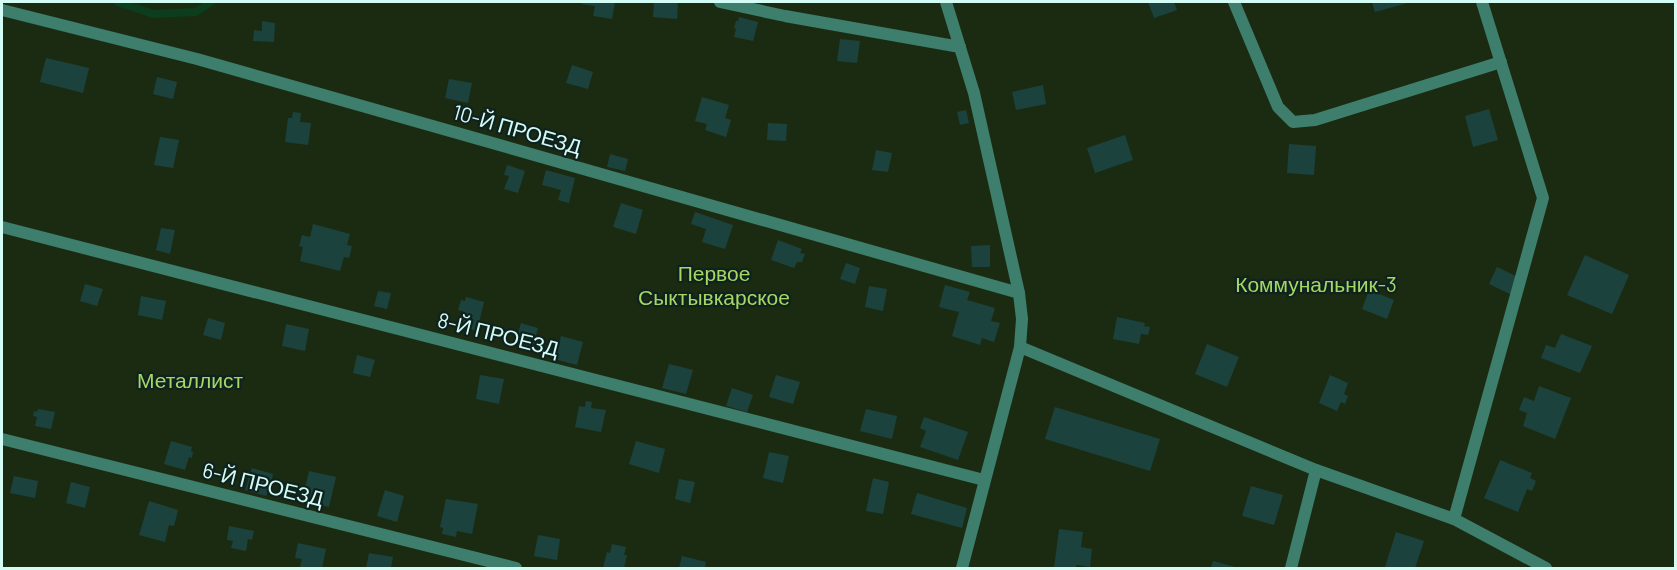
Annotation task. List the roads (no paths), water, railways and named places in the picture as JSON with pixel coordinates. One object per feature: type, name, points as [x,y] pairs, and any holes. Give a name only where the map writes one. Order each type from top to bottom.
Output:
[{"type":"street","points":[[720,2],[960,47]]},
{"type":"street","points":[[946,2],[974,93],[1019,293],[1022,319],[1020,347],[962,568]]},
{"type":"street","points":[[1234,2],[1278,107],[1293,122],[1315,120],[1501,62]]},
{"type":"street","points":[[1454,519],[1544,198],[1482,2]]},
{"type":"street","name":"10-Й ПРОЕЗД","points":[[2,10],[198,59],[1019,293]]},
{"type":"street","name":"8-Й ПРОЕЗД","points":[[2,227],[984,480]]},
{"type":"street","points":[[1020,347],[1316,470],[1454,519],[1546,568]]},
{"type":"street","name":"6-Й ПРОЕЗД","points":[[2,439],[516,568]]},
{"type":"street","points":[[1291,568],[1316,470]]},
{"type":"waterway","points":[[118,2],[153,14],[196,12],[211,2]]},
{"type":"park label","name":"Коммунальник-3","points":[[1316,285]]},
{"type":"park label","name":"Первое Сыктывкарское","points":[[714,286]]},
{"type":"park label","name":"Металлист","points":[[190,381]]}]
